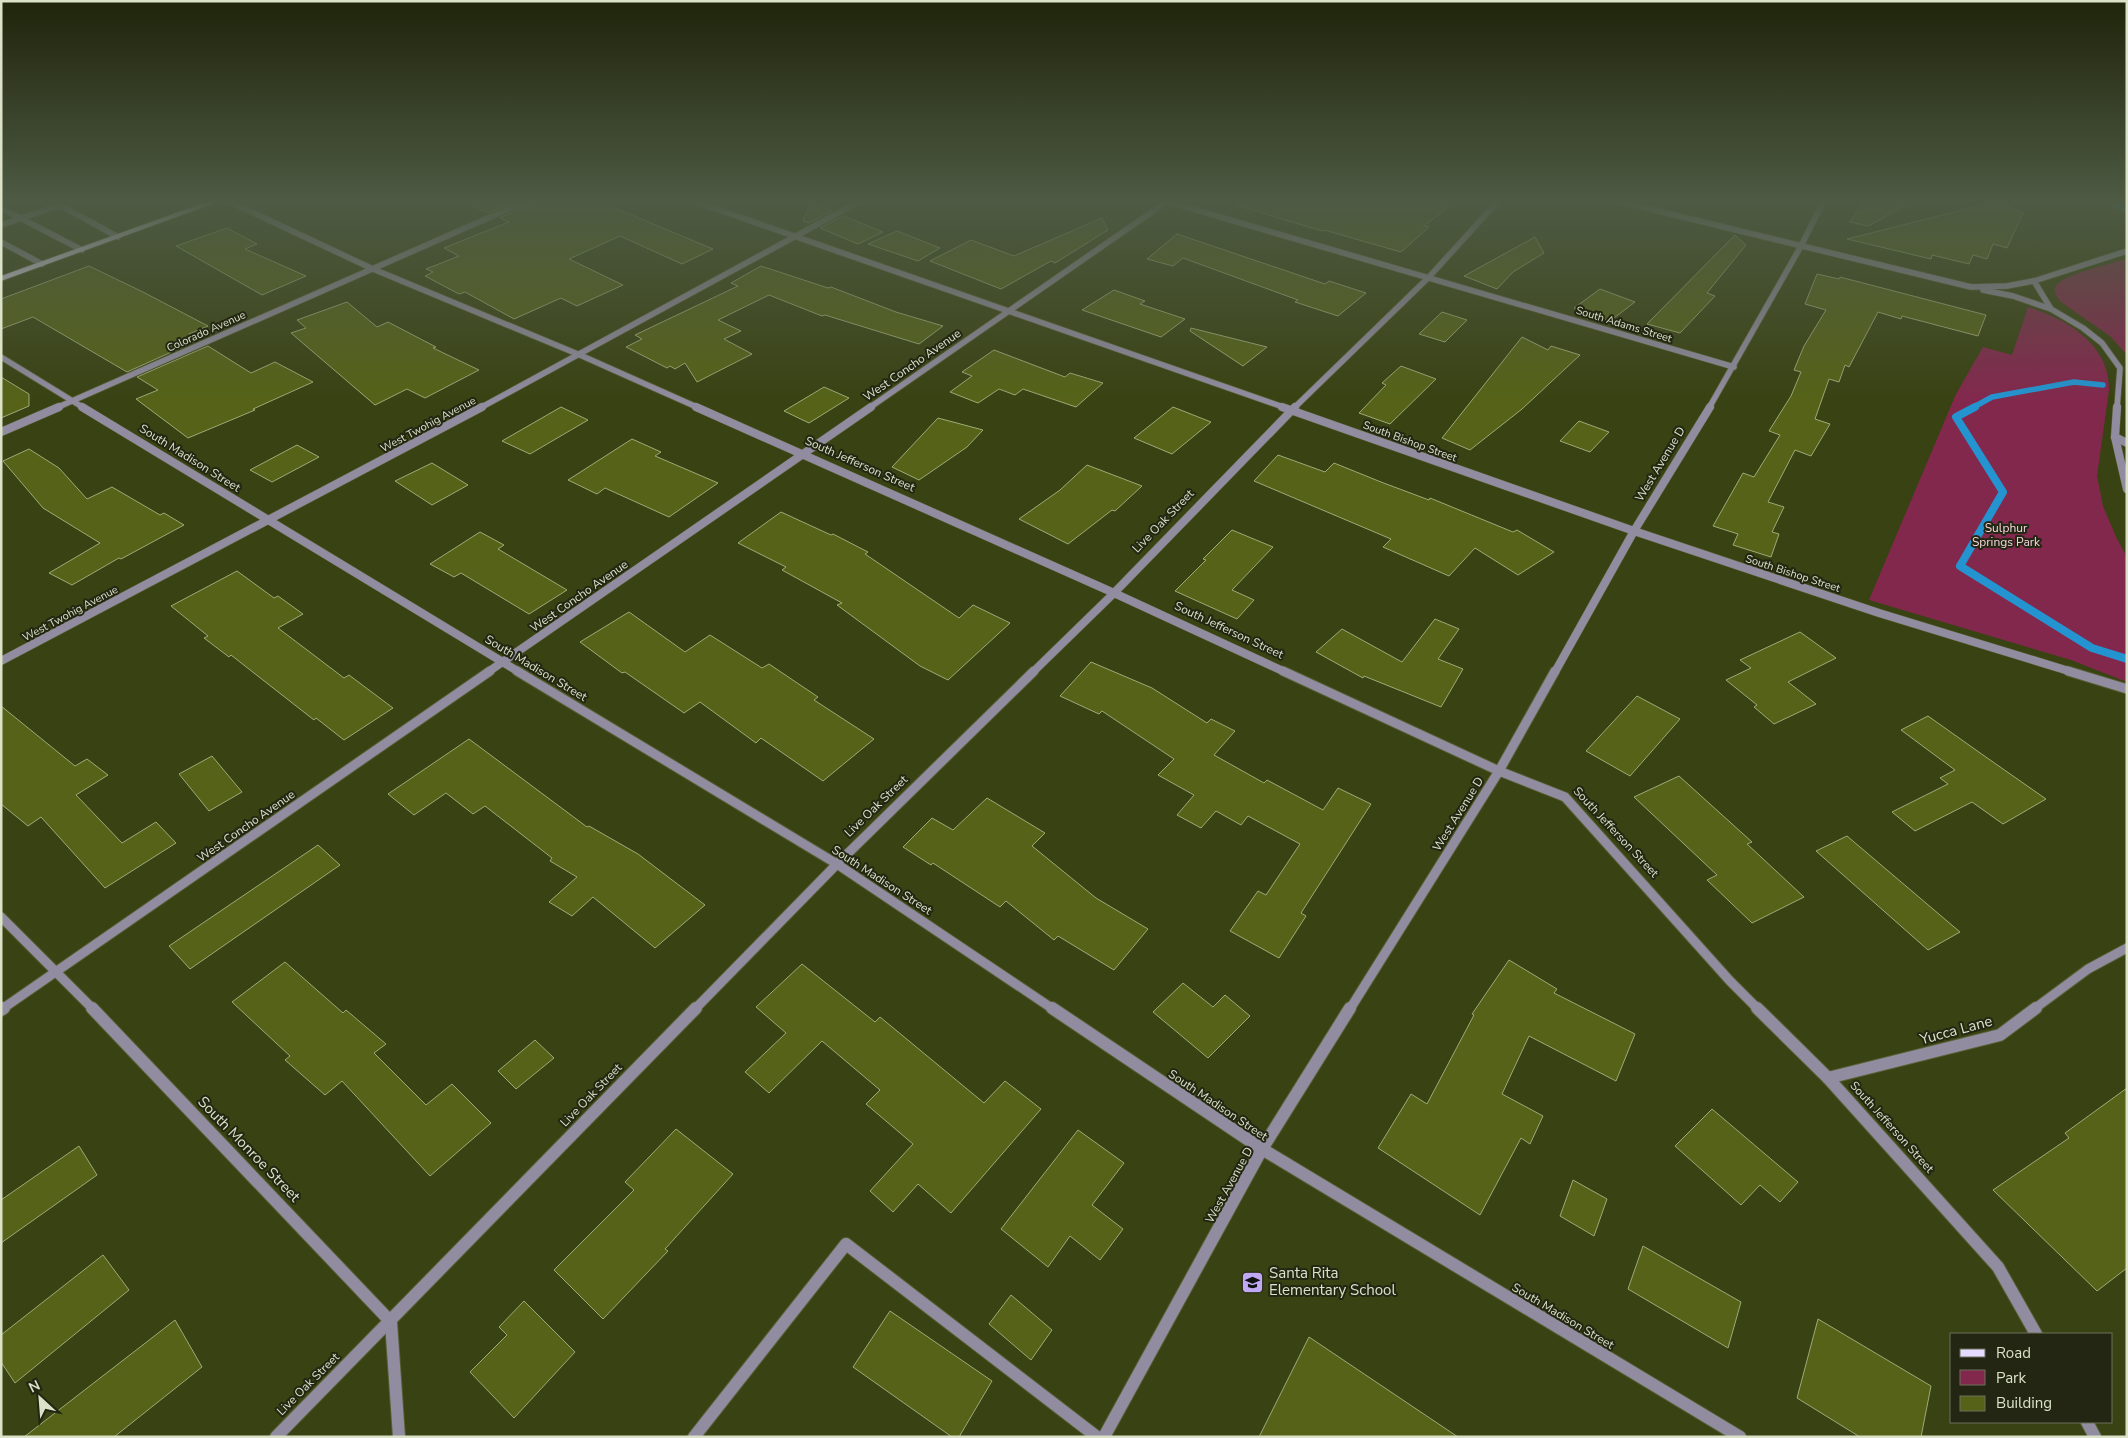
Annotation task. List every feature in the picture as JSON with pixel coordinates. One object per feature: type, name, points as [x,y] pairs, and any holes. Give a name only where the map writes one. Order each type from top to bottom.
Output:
[{"type":"main road","points":[[1,279],[34,267]]},
{"type":"street","name":"South Jefferson Street","points":[[369,267],[580,355],[1114,593],[1499,771],[1565,797],[1730,981],[1828,1078],[1998,1267],[2035,1333]]},
{"type":"street","name":"Colorado Avenue","points":[[1,432],[377,267]]},
{"type":"street","name":"West Twohig Avenue","points":[[1,661],[580,355],[740,267]]},
{"type":"street","name":"South Bishop Street","points":[[878,267],[1292,410],[1634,531],[1879,613],[2127,689]]},
{"type":"street","name":"West Concho Avenue","points":[[1,1010],[1071,267]]},
{"type":"street","name":"South Adams Street","points":[[1395,267],[1734,367]]},
{"type":"street","name":"Live Oak Street","points":[[276,1437],[391,1322],[837,864],[1114,593],[1292,410],[1438,267]]},
{"type":"street","name":"West Avenue D","points":[[1104,1437],[1262,1149],[1499,771],[1634,531],[1734,367],[1789,267]]},
{"type":"street","points":[[1889,267],[2013,296],[2051,309],[2083,328],[2102,343],[2120,368],[2115,437],[2127,488]]},
{"type":"street","points":[[1971,287],[2007,286],[2034,281],[2077,267]]},
{"type":"street","points":[[2034,281],[2051,309]]},
{"type":"street","name":"South Madison Street","points":[[1,357],[837,864],[1262,1149],[1740,1437]]},
{"type":"street","points":[[2115,437],[2127,443]]},
{"type":"street","name":"South Monroe Street","points":[[1,918],[57,971],[391,1322]]},
{"type":"street","name":"Yucca Lane","points":[[1828,1078],[2000,1035],[2088,969],[2127,948]]},
{"type":"street","points":[[694,1437],[846,1244],[1097,1437]]},
{"type":"street","points":[[391,1322],[399,1437]]},
{"type":"street","points":[[2087,1423],[2095,1437]]},
{"type":"green space","points":[[2099,267],[2127,267],[2127,355],[2110,336],[2061,302],[2057,296],[2055,288],[2058,283],[2076,274]]},
{"type":"green space","name":"Sulphur Springs Park","points":[[2028,307],[2071,326],[2083,336],[2102,359],[2107,374],[2109,390],[2097,476],[2103,506],[2127,557],[2127,682],[2071,660],[1869,600],[1956,394],[1983,347],[2012,355]]},
{"type":"building","points":[[86,267],[91,267],[208,326],[189,334],[198,340],[127,372],[33,317],[1,329],[1,299]]},
{"type":"building","points":[[213,267],[286,267],[306,276],[262,295]]},
{"type":"building","points":[[431,267],[586,267],[623,285],[577,306],[561,298],[514,319],[465,292],[459,294],[425,276],[433,272],[426,269]]},
{"type":"building","points":[[759,267],[764,267],[828,288],[831,287],[896,312],[943,326],[919,344],[825,315],[822,316],[769,295],[718,320],[741,331],[724,339],[752,354],[697,382],[685,363],[675,369],[670,366],[667,368],[626,347],[642,339],[635,335],[738,286],[731,283]]},
{"type":"building","points":[[945,267],[1040,267],[1001,289]]},
{"type":"building","points":[[1208,267],[1275,267],[1325,284],[1329,281],[1366,293],[1338,316],[1295,302],[1298,300]]},
{"type":"building","points":[[1480,267],[1521,267],[1513,272],[1497,289],[1464,276]]},
{"type":"building","points":[[1703,267],[1728,267],[1707,293],[1715,296],[1680,333],[1647,324]]},
{"type":"building","points":[[1817,274],[1839,279],[1840,277],[1986,315],[1978,336],[1902,316],[1901,319],[1878,312],[1849,367],[1845,365],[1839,382],[1829,379],[1815,419],[1830,424],[1811,456],[1795,450],[1768,502],[1784,507],[1772,532],[1779,534],[1771,557],[1733,545],[1738,534],[1713,526],[1743,473],[1754,477],[1780,435],[1769,431],[1791,396],[1801,372],[1794,370],[1804,346],[1826,310],[1805,304]]},
{"type":"building","points":[[1600,289],[1635,302],[1610,321],[1574,308]]},
{"type":"building","points":[[1114,290],[1145,301],[1140,304],[1185,319],[1161,337],[1082,310]]},
{"type":"building","points":[[347,302],[377,327],[388,322],[436,347],[433,348],[479,370],[425,398],[407,389],[375,405],[291,333],[306,328],[297,320]]},
{"type":"building","points":[[1442,312],[1467,320],[1445,342],[1419,334]]},
{"type":"building","points":[[1191,328],[1267,347],[1243,366],[1190,331]]},
{"type":"building","points":[[1522,337],[1548,350],[1551,346],[1580,355],[1522,409],[1470,450],[1442,438]]},
{"type":"building","points":[[208,346],[251,373],[275,362],[313,382],[253,409],[255,410],[188,438],[136,399],[158,390],[137,377]]},
{"type":"building","points":[[994,350],[1065,377],[1070,373],[1103,383],[1076,407],[1023,389],[1015,395],[999,389],[978,403],[950,392],[972,376],[962,372]]},
{"type":"building","points":[[1401,366],[1436,379],[1390,424],[1359,413],[1386,385],[1382,383]]},
{"type":"building","points":[[1,377],[29,394],[29,406],[1,418]]},
{"type":"building","points":[[824,387],[849,398],[809,423],[784,411]]},
{"type":"building","points":[[561,407],[588,420],[530,454],[502,441]]},
{"type":"building","points":[[1173,407],[1211,422],[1172,454],[1134,438]]},
{"type":"building","points":[[938,418],[983,430],[967,447],[919,480],[892,467]]},
{"type":"building","points":[[1579,421],[1609,432],[1590,452],[1560,441]]},
{"type":"building","points":[[632,439],[661,452],[655,456],[718,483],[669,517],[605,488],[597,494],[568,480]]},
{"type":"building","points":[[297,445],[319,457],[272,482],[250,470]]},
{"type":"building","points":[[29,449],[59,468],[87,499],[112,487],[160,515],[164,513],[184,525],[121,559],[119,558],[72,585],[49,573],[100,543],[43,508],[3,461]]},
{"type":"building","points":[[1278,455],[1325,472],[1334,463],[1429,500],[1430,498],[1513,532],[1517,530],[1554,552],[1518,575],[1475,548],[1449,576],[1383,547],[1391,539],[1254,481]]},
{"type":"building","points":[[432,463],[468,485],[432,505],[395,481]]},
{"type":"building","points":[[1087,465],[1142,486],[1115,511],[1112,510],[1068,544],[1019,519],[1060,490]]},
{"type":"building","points":[[781,512],[831,535],[833,534],[868,552],[865,554],[959,618],[973,605],[1010,623],[948,680],[920,666],[837,605],[842,603],[782,570],[786,567],[738,543]]},
{"type":"building","points":[[1232,530],[1273,547],[1232,590],[1254,600],[1237,619],[1175,591]]},
{"type":"building","points":[[480,532],[504,545],[498,549],[567,590],[529,614],[461,573],[454,577],[430,564]]},
{"type":"building","points":[[237,571],[274,598],[278,596],[303,614],[278,628],[344,678],[349,675],[393,708],[344,740],[316,718],[314,720],[231,655],[229,657],[204,638],[208,636],[171,606]]},
{"type":"building","points":[[629,612],[685,652],[710,635],[762,668],[769,664],[818,697],[814,700],[874,739],[823,781],[761,738],[756,743],[700,702],[684,713],[625,672],[622,673],[580,642]]},
{"type":"building","points":[[1435,619],[1459,629],[1438,659],[1463,669],[1441,707],[1364,676],[1363,678],[1316,652],[1342,629],[1402,662]]},
{"type":"building","points":[[1800,632],[1836,658],[1788,682],[1816,704],[1774,724],[1754,707],[1757,705],[1726,680],[1751,668],[1740,660]]},
{"type":"building","points":[[1091,662],[1152,688],[1207,723],[1211,719],[1235,731],[1214,755],[1264,783],[1267,780],[1323,810],[1338,788],[1371,804],[1301,913],[1306,916],[1279,958],[1230,931],[1258,891],[1266,895],[1300,844],[1248,816],[1241,825],[1216,811],[1201,828],[1177,815],[1194,795],[1158,775],[1174,759],[1102,711],[1099,714],[1060,696]]},
{"type":"building","points":[[1637,696],[1680,719],[1630,776],[1586,751]]},
{"type":"building","points":[[1,706],[75,766],[87,759],[108,775],[76,795],[122,843],[156,822],[176,843],[105,888],[41,817],[28,826],[1,804]]},
{"type":"building","points":[[1928,716],[2046,799],[2003,824],[1972,802],[1915,831],[1892,812],[1948,784],[1940,778],[1955,770],[1901,730]]},
{"type":"building","points":[[469,739],[587,827],[589,826],[638,854],[705,905],[655,948],[593,897],[572,916],[549,902],[577,877],[550,861],[552,858],[485,806],[473,814],[446,793],[414,815],[388,794]]},
{"type":"building","points":[[212,756],[242,792],[209,811],[179,774]]},
{"type":"building","points":[[1679,776],[1752,842],[1747,844],[1804,897],[1752,923],[1707,880],[1717,875],[1634,797]]},
{"type":"building","points":[[987,798],[1045,833],[1032,846],[1096,898],[1148,929],[1114,970],[1058,936],[1054,940],[1006,901],[1000,907],[933,863],[931,865],[903,847],[932,818],[953,830]]},
{"type":"building","points":[[1847,836],[1960,932],[1928,950],[1816,851]]},
{"type":"building","points":[[318,845],[340,865],[190,969],[169,946]]},
{"type":"building","points":[[1509,960],[1557,989],[1554,993],[1635,1034],[1616,1081],[1529,1036],[1502,1094],[1543,1116],[1530,1144],[1521,1138],[1480,1215],[1378,1148],[1411,1094],[1427,1104],[1474,1015],[1472,1014]]},
{"type":"building","points":[[285,962],[343,1013],[346,1010],[386,1044],[374,1053],[426,1105],[452,1084],[491,1123],[430,1176],[342,1081],[325,1095],[285,1060],[290,1056],[232,1002]]},
{"type":"building","points":[[802,964],[875,1022],[880,1017],[984,1103],[1005,1081],[1041,1109],[951,1213],[918,1184],[893,1212],[870,1191],[913,1144],[866,1104],[880,1090],[822,1041],[769,1093],[745,1072],[786,1033],[756,1007]]},
{"type":"building","points":[[1183,983],[1213,1007],[1225,995],[1250,1016],[1208,1058],[1153,1012]]},
{"type":"building","points":[[535,1040],[554,1058],[516,1089],[498,1071]]},
{"type":"building","points":[[2127,1088],[2127,1268],[2097,1291],[1993,1190],[2069,1138],[2065,1133]]},
{"type":"building","points":[[1712,1109],[1798,1182],[1780,1202],[1760,1185],[1741,1205],[1675,1146]]},
{"type":"building","points":[[676,1129],[733,1174],[665,1249],[668,1251],[603,1319],[554,1270],[634,1190],[625,1182]]},
{"type":"building","points":[[1078,1130],[1124,1163],[1092,1205],[1123,1229],[1100,1260],[1070,1236],[1048,1267],[1001,1229]]},
{"type":"building","points":[[79,1146],[97,1175],[1,1243],[1,1200]]},
{"type":"building","points":[[1573,1180],[1607,1199],[1594,1236],[1560,1216]]},
{"type":"building","points":[[1643,1246],[1741,1302],[1728,1348],[1628,1289]]},
{"type":"building","points":[[103,1255],[129,1290],[15,1383],[1,1362],[1,1335]]},
{"type":"building","points":[[1011,1295],[1052,1330],[1031,1360],[989,1324]]},
{"type":"building","points":[[524,1301],[575,1352],[514,1418],[470,1372],[507,1335],[499,1327]]},
{"type":"building","points":[[890,1311],[992,1381],[959,1437],[952,1437],[853,1367]]},
{"type":"building","points":[[1818,1319],[1931,1386],[1921,1437],[1860,1437],[1797,1398]]},
{"type":"building","points":[[175,1320],[202,1367],[114,1437],[24,1437]]},
{"type":"building","points":[[1309,1337],[1458,1437],[1259,1437]]},
{"type":"waterway","points":[[1972,408],[1992,397],[2074,382],[2103,385]]},
{"type":"waterway","points":[[1975,407],[1956,417],[2003,492],[1960,566],[2092,648],[2127,659]]},
{"type":"place","name":"Santa Rita Elementary School","points":[[1253,1282]]}]
